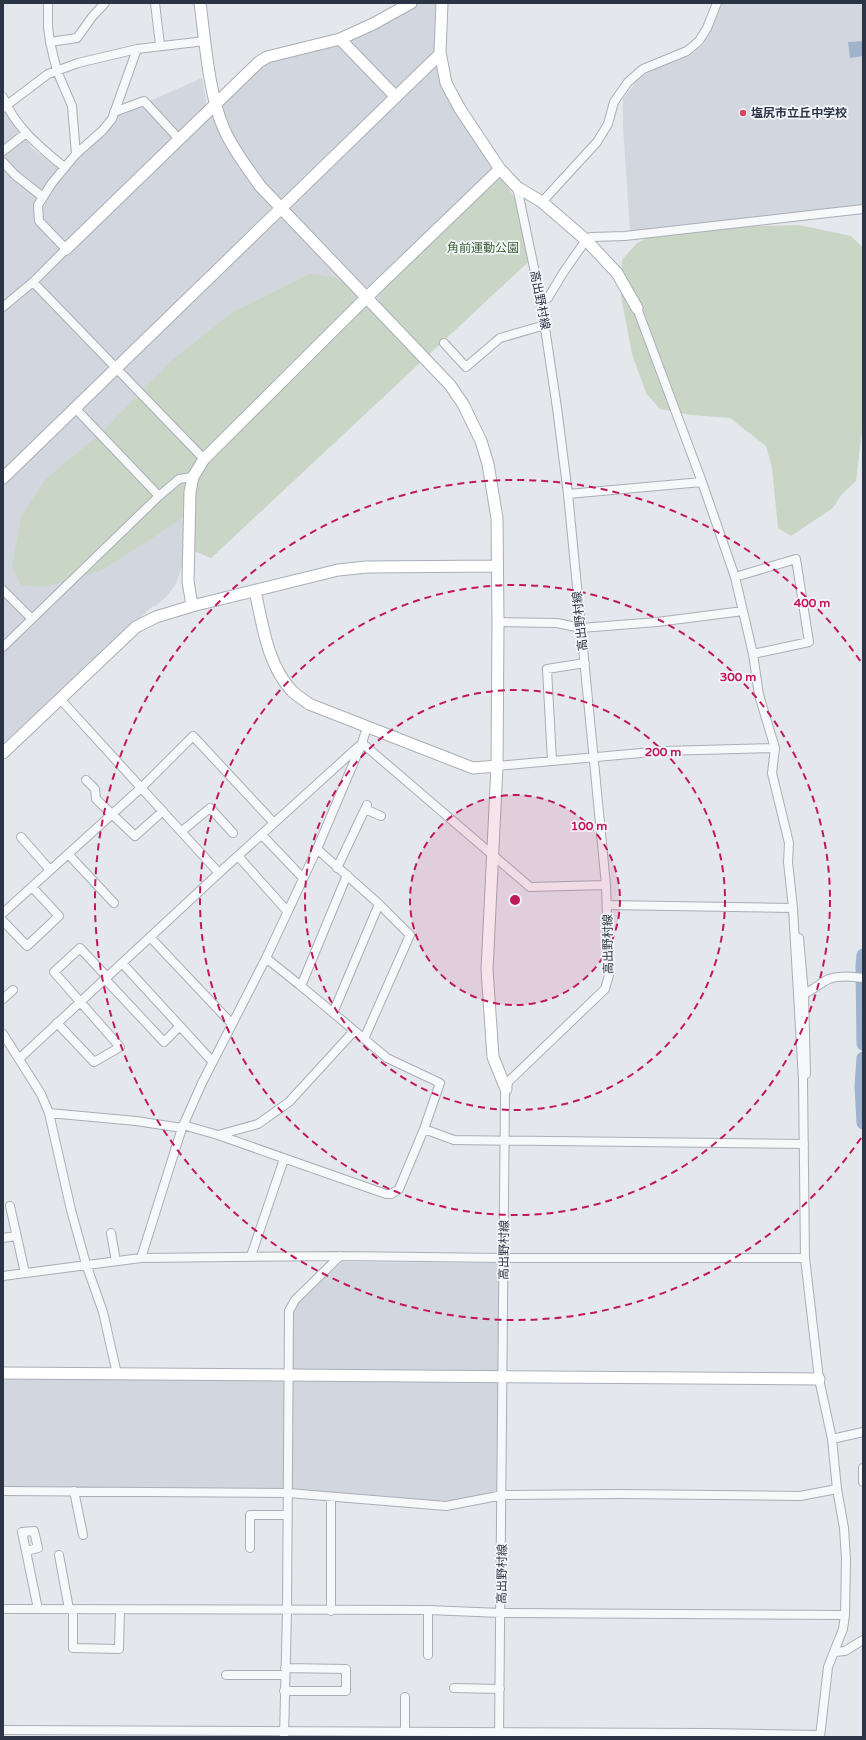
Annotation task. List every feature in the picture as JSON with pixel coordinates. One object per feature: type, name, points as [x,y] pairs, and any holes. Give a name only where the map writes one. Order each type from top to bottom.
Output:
[{"type":"street","points":[[48,3],[48,27],[50,42],[58,71],[72,106],[76,154]]},
{"type":"street","points":[[50,42],[77,38],[92,17],[105,3]]},
{"type":"street","points":[[155,3],[160,45]]},
{"type":"street","points":[[200,3],[216,103],[223,128],[235,150],[260,186],[281,209],[368,297],[450,385],[463,404],[482,441],[488,464],[497,518],[496,566],[498,622],[497,766],[487,970],[493,1057],[506,1089]]},
{"type":"street","points":[[3,307],[33,282],[251,68],[268,57],[340,39],[373,24],[410,3]]},
{"type":"street","points":[[3,1730],[173,1734],[499,1735],[710,1733],[820,1736],[828,1667],[843,1629],[845,1615],[846,1559],[844,1528],[837,1489],[832,1439],[819,1379],[804,1258],[803,1080],[793,908],[788,862],[789,843],[772,773],[775,748],[759,695],[753,654],[735,577],[702,482],[637,308],[617,273],[586,240],[542,202],[516,187],[500,169],[452,96],[446,82],[440,54],[442,3]]},
{"type":"street","points":[[542,202],[597,142],[608,124],[614,102],[628,82],[643,69],[688,51],[699,41],[707,28],[717,3]]},
{"type":"street","points":[[340,39],[396,97]]},
{"type":"street","points":[[5,107],[48,74],[78,63],[160,45],[205,41]]},
{"type":"street","points":[[66,249],[39,221],[38,205],[64,167],[102,131],[112,119],[137,49]]},
{"type":"street","points":[[3,478],[440,54]]},
{"type":"street","points":[[3,97],[5,107],[26,133],[43,150],[64,167]]},
{"type":"street","points":[[114,112],[144,101],[179,138]]},
{"type":"street","points":[[3,151],[26,133]]},
{"type":"street","points":[[3,162],[15,175],[43,197]]},
{"type":"street","points":[[192,606],[188,582],[190,492],[193,477],[204,459],[500,169]]},
{"type":"street","name":"高出野村線","points":[[499,1735],[503,1495],[502,1377],[506,1089],[510,1081],[605,989],[609,975],[606,885],[568,494],[541,301],[516,187]]},
{"type":"street","points":[[541,301],[548,298],[586,240],[591,238],[625,236],[863,208]]},
{"type":"street","points":[[33,282],[204,459]]},
{"type":"street","points":[[444,343],[466,367],[500,338],[545,325]]},
{"type":"street","points":[[75,408],[159,496]]},
{"type":"street","points":[[3,647],[159,496],[179,479],[193,477]]},
{"type":"street","points":[[568,494],[702,482]]},
{"type":"street","points":[[735,577],[796,558],[809,642],[753,654]]},
{"type":"street","points":[[3,753],[61,700],[136,627],[156,617],[192,606],[338,570],[367,567],[496,566]]},
{"type":"street","points":[[3,590],[32,619]]},
{"type":"street","points":[[255,591],[270,658],[280,676],[293,692],[309,704],[473,768],[663,751],[775,748]]},
{"type":"street","points":[[498,622],[557,623],[581,628],[657,622],[743,611]]},
{"type":"street","points":[[552,761],[547,669],[584,663]]},
{"type":"street","points":[[61,700],[219,873]]},
{"type":"street","points":[[141,1258],[182,1126],[212,1061],[266,958],[317,849],[362,743],[366,727]]},
{"type":"street","points":[[3,913],[142,787],[193,736],[274,823]]},
{"type":"street","points":[[20,1058],[219,873],[362,743]]},
{"type":"street","points":[[362,743],[530,887],[606,885]]},
{"type":"street","points":[[86,780],[95,789],[96,799],[135,836],[163,811]]},
{"type":"street","points":[[337,867],[366,807],[381,816]]},
{"type":"street","points":[[182,831],[210,808],[233,833]]},
{"type":"street","points":[[262,835],[303,878]]},
{"type":"street","points":[[21,837],[50,870]]},
{"type":"street","points":[[317,849],[379,904],[410,935],[364,1039]]},
{"type":"street","points":[[68,854],[114,903]]},
{"type":"street","points":[[238,856],[287,911]]},
{"type":"street","points":[[301,986],[347,875]]},
{"type":"street","points":[[3,921],[27,946],[59,916],[32,887]]},
{"type":"street","points":[[333,1013],[379,904]]},
{"type":"street","points":[[607,905],[793,908]]},
{"type":"street","points":[[793,908],[797,922],[804,994],[806,1075],[803,1080]]},
{"type":"street","points":[[150,937],[232,1024]]},
{"type":"street","points":[[57,1023],[94,1062],[120,1047],[54,972],[80,948],[164,1042],[180,1026]]},
{"type":"street","points":[[49,1113],[182,1126],[218,1135],[386,1194],[392,1194],[399,1189],[424,1129],[440,1083],[387,1058],[266,958]]},
{"type":"street","points":[[122,963],[212,1061]]},
{"type":"street","points":[[804,994],[828,980],[851,976],[863,978]]},
{"type":"street","points":[[3,999],[13,990]]},
{"type":"street","points":[[218,1135],[258,1124],[289,1102],[354,1031]]},
{"type":"street","points":[[3,1034],[20,1058],[41,1094],[49,1113],[71,1210],[86,1264],[104,1319],[116,1374]]},
{"type":"street","points":[[424,1129],[454,1140],[804,1144]]},
{"type":"street","points":[[251,1256],[284,1159]]},
{"type":"street","points":[[10,1206],[24,1273]]},
{"type":"street","points":[[111,1233],[116,1261]]},
{"type":"street","points":[[3,1238],[16,1236]]},
{"type":"street","points":[[3,1275],[141,1258],[340,1256],[504,1258],[804,1258]]},
{"type":"street","points":[[284,1734],[287,1611],[289,1311],[295,1300],[340,1256]]},
{"type":"street","points":[[3,1373],[819,1379]]},
{"type":"street","points":[[832,1439],[863,1432]]},
{"type":"street","points":[[863,1468],[863,1482]]},
{"type":"street","points":[[3,1491],[288,1493],[446,1506],[503,1495],[619,1494],[800,1496],[837,1489]]},
{"type":"street","points":[[74,1491],[83,1535]]},
{"type":"street","points":[[331,1497],[331,1611]]},
{"type":"street","points":[[250,1548],[250,1515],[288,1515]]},
{"type":"street","points":[[26,1551],[38,1609]]},
{"type":"street","points":[[59,1555],[71,1610],[73,1648],[119,1649],[120,1610]]},
{"type":"street","points":[[3,1609],[287,1611],[428,1610],[501,1613],[845,1615]]},
{"type":"street","points":[[428,1610],[428,1655]]},
{"type":"street","points":[[835,1652],[845,1651],[863,1640]]},
{"type":"street","points":[[226,1675],[346,1669],[346,1691],[284,1691]]},
{"type":"street","points":[[454,1688],[500,1689]]},
{"type":"street","points":[[405,1697],[405,1735]]},
{"type":"shaded area","points":[[415,3],[438,3],[439,65],[494,165],[516,200],[528,262],[211,558],[184,547],[183,562],[176,584],[166,597],[156,606],[153,606],[3,744],[3,112],[6,113],[33,149],[65,172],[73,162],[102,136],[118,115],[202,78],[207,116],[264,63]]},
{"type":"shaded area","name":"塩尻市立丘中学校","points":[[723,3],[863,3],[863,205],[630,231],[623,127],[623,99],[639,78],[657,68],[690,55],[704,44]]},
{"type":"shaded area","points":[[342,1262],[500,1263],[499,1373],[292,1372],[292,1313],[298,1301]]},
{"type":"shaded area","points":[[3,1378],[281,1380],[285,1383],[284,1490],[3,1490]]},
{"type":"shaded area","points":[[293,1380],[499,1381],[498,1494],[446,1502],[291,1490]]},
{"type":"green space","name":"角前運動公園","points":[[502,179],[516,200],[528,262],[211,558],[193,550],[193,511],[100,571],[45,587],[21,585],[12,567],[21,517],[45,480],[103,431],[172,360],[233,312],[310,274],[336,278],[359,295],[370,309],[381,299],[379,291],[487,187]]},
{"type":"green space","points":[[799,225],[851,236],[863,248],[863,422],[856,481],[841,495],[833,508],[791,536],[778,528],[772,468],[766,446],[730,418],[691,415],[660,409],[646,393],[632,354],[621,296],[622,260],[637,243],[651,236],[724,227]]},
{"type":"water","points":[[863,41],[863,56],[850,58],[848,42]]},
{"type":"waterway","points":[[863,955],[863,1044]]},
{"type":"waterway","points":[[863,1058],[861,1086],[863,1123]]},
{"type":"place","name":"塩尻市立丘中学校","points":[[743,113]]}]
